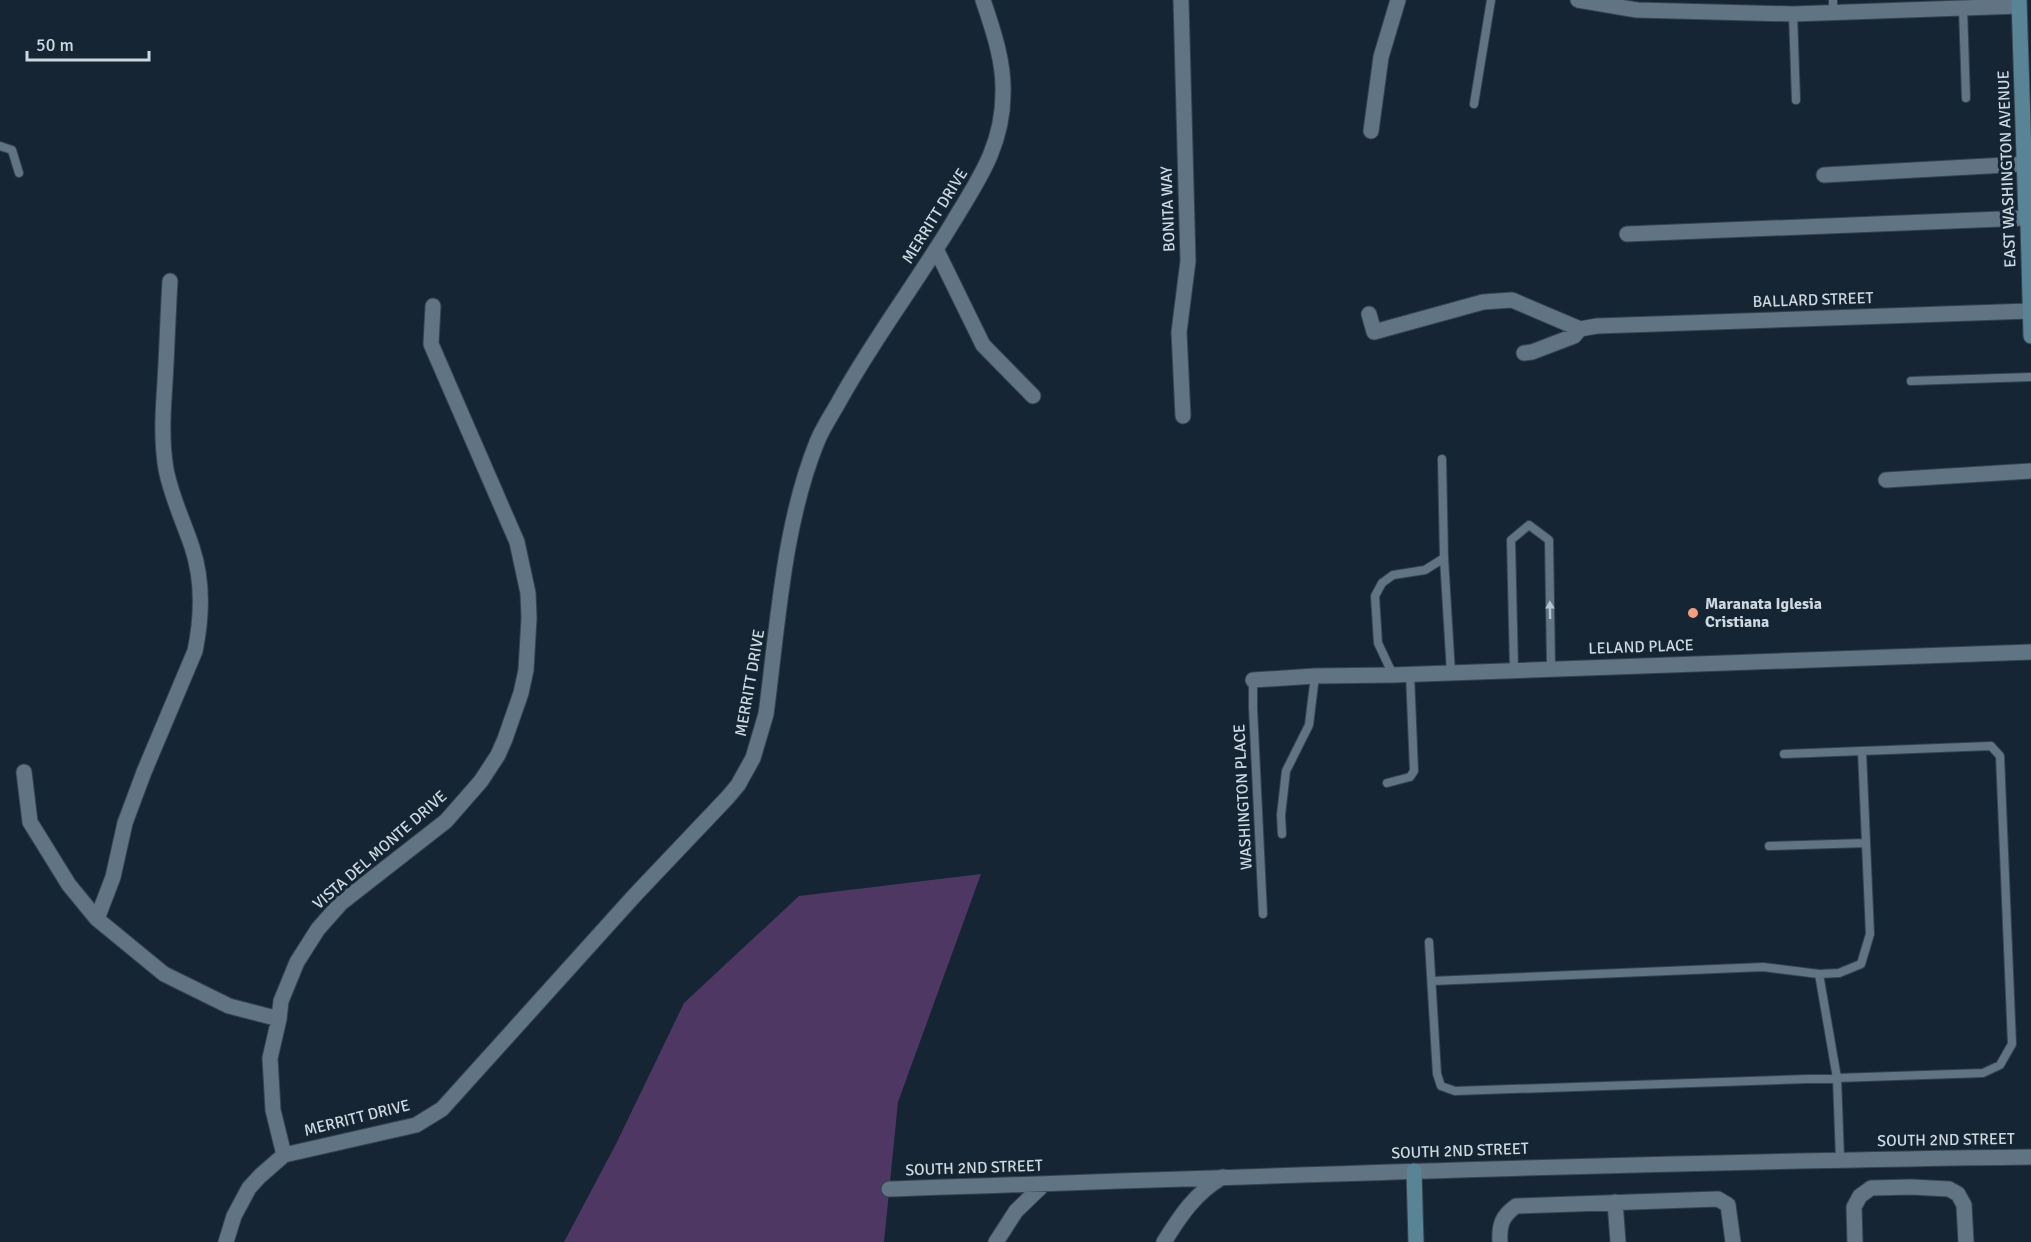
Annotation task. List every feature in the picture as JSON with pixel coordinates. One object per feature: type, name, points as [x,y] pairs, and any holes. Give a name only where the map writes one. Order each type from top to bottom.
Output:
[{"type":"main road","name":"EAST WASHINGTON AVENUE","points":[[2019,3],[2024,164],[2029,221],[2031,336]]},
{"type":"main road","points":[[1414,1171],[1416,1242]]},
{"type":"street","name":"MERRITT DRIVE","points":[[226,1242],[234,1216],[249,1188],[284,1155],[416,1125],[442,1109],[635,895],[738,785],[753,758],[763,729],[791,528],[818,440],[853,376],[986,168],[999,131],[1003,75],[997,43],[983,0]]},
{"type":"street","name":"BONITA WAY","points":[[1181,0],[1188,261],[1179,332],[1184,416]]},
{"type":"street","points":[[1371,131],[1381,57],[1398,0]]},
{"type":"street","points":[[1578,0],[1793,14],[1833,6],[1963,8],[2019,3]]},
{"type":"street","points":[[1824,176],[2024,164]]},
{"type":"street","points":[[1627,234],[2029,221]]},
{"type":"street","points":[[936,249],[983,345],[1032,396]]},
{"type":"street","points":[[97,919],[113,877],[125,823],[195,651],[200,629],[198,567],[175,505],[166,467],[163,419],[170,281]]},
{"type":"street","points":[[1369,314],[1374,332],[1483,302],[1512,300],[1580,329],[1574,336],[1524,353]]},
{"type":"street","name":"VISTA DEL MONTE DRIVE","points":[[284,1155],[273,1110],[270,1058],[281,1001],[297,962],[318,929],[341,903],[446,821],[481,781],[498,755],[521,693],[529,644],[530,618],[524,567],[517,542],[431,344],[433,306]]},
{"type":"street","name":"BALLARD STREET","points":[[1580,329],[1597,326],[2030,311]]},
{"type":"street","points":[[1886,480],[2031,471]]},
{"type":"street","name":"LELAND PLACE","points":[[1253,680],[1316,675],[1393,675],[2031,652]]},
{"type":"street","points":[[24,772],[30,822],[69,885],[97,919],[164,974],[229,1006],[279,1019]]},
{"type":"street","name":"SOUTH 2ND STREET","points":[[890,1189],[1840,1159],[2031,1157]]},
{"type":"street","points":[[1164,1242],[1183,1212],[1209,1185],[1223,1177]]},
{"type":"street","points":[[996,1242],[1016,1211],[1044,1184]]},
{"type":"street","points":[[1855,1242],[1854,1207],[1860,1196],[1871,1188],[1911,1187],[1949,1189],[1959,1194],[1964,1205],[1966,1242]]},
{"type":"street","points":[[1500,1242],[1500,1227],[1505,1215],[1516,1206],[1718,1199],[1728,1205],[1732,1242]]},
{"type":"street","points":[[1615,1202],[1617,1242]]},
{"type":"lane","points":[[1474,104],[1491,0]]},
{"type":"lane","points":[[1963,8],[1966,98]]},
{"type":"lane","points":[[1793,14],[1796,100]]},
{"type":"lane","points":[[0,146],[12,150],[19,173]]},
{"type":"lane","points":[[1911,381],[2031,377]]},
{"type":"lane","points":[[1442,459],[1443,558],[1451,673]]},
{"type":"lane","points":[[1514,670],[1511,540],[1530,525],[1549,540],[1551,668]]},
{"type":"lane","points":[[1393,675],[1378,643],[1375,596],[1382,583],[1393,575],[1425,570],[1443,558]]},
{"type":"lane","points":[[1387,783],[1410,777],[1414,771],[1410,674]]},
{"type":"lane","points":[[1282,834],[1281,815],[1286,771],[1309,724],[1316,675]]},
{"type":"lane","name":"WASHINGTON PLACE","points":[[1253,680],[1263,914]]},
{"type":"lane","points":[[1429,942],[1437,1074],[1442,1086],[1455,1091],[1983,1072],[2000,1065],[2012,1044],[2000,756],[1991,746],[1784,754]]},
{"type":"lane","points":[[1432,981],[1763,967],[1819,974],[1839,974],[1861,964],[1870,934],[1862,751]]},
{"type":"lane","points":[[1769,846],[1866,843]]},
{"type":"lane","points":[[1819,974],[1837,1078],[1840,1159]]},
{"type":"shaded area","points":[[981,874],[898,1102],[884,1242],[564,1242],[616,1144],[684,1003],[799,896]]},
{"type":"place","name":"Maranata Iglesia Cristiana","points":[[1693,613]]}]
